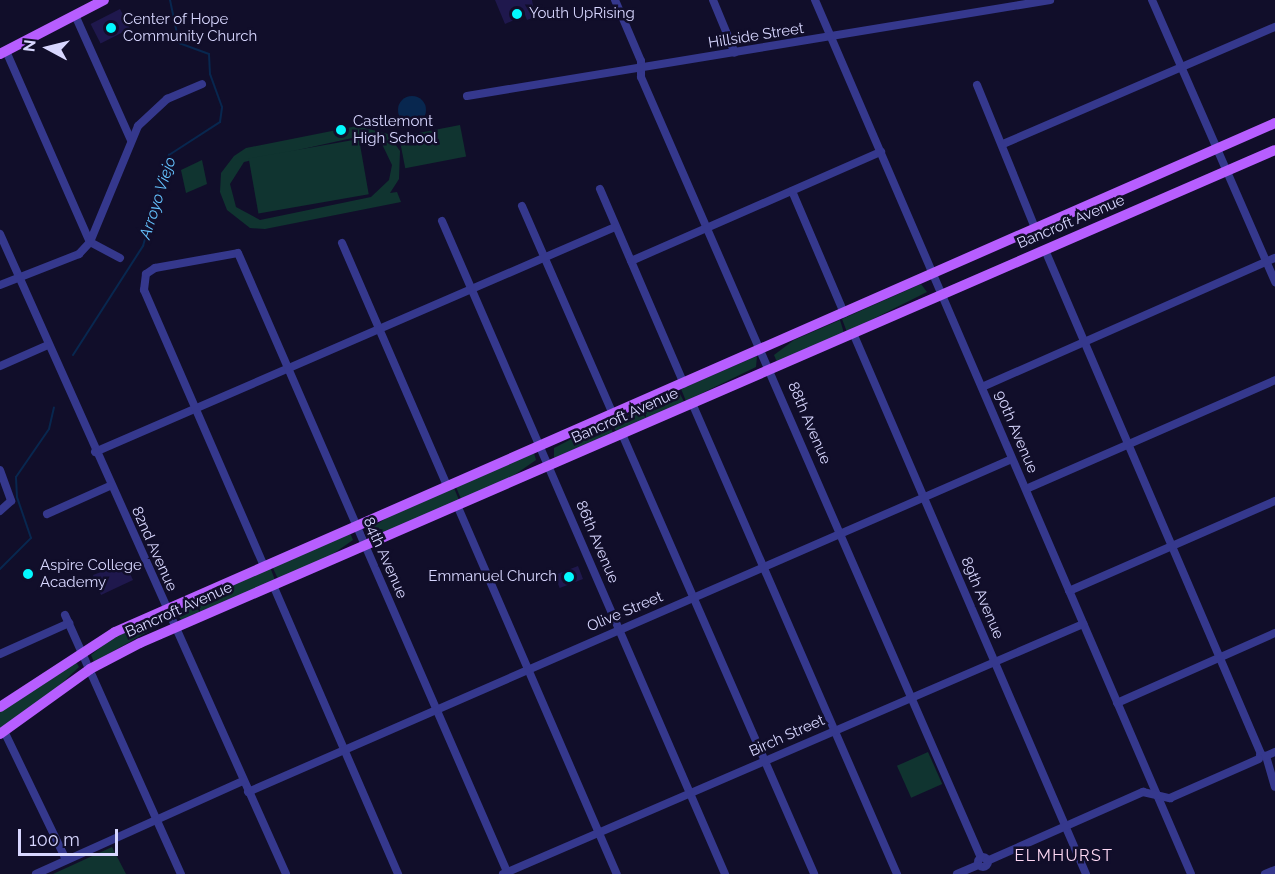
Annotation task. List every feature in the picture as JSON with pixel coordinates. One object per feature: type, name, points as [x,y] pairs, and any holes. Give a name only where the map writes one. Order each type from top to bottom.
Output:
[{"type":"main road","points":[[3,53],[104,0]]},
{"type":"main road","name":"Bancroft Avenue","points":[[0,706],[81,650],[166,609],[1036,230],[1275,123]]},
{"type":"main road","name":"Bancroft Avenue","points":[[2,732],[90,669],[175,628],[1275,150]]},
{"type":"street","name":"88th Avenue","points":[[615,0],[708,227],[842,531],[984,865]]},
{"type":"street","points":[[713,0],[735,54]]},
{"type":"street","name":"90th Avenue","points":[[815,0],[1191,874]]},
{"type":"street","name":"Hillside Street","points":[[467,96],[735,54],[1050,0]]},
{"type":"street","points":[[1152,0],[1215,149],[1275,282]]},
{"type":"street","points":[[75,15],[131,140]]},
{"type":"street","points":[[1003,144],[1275,27]]},
{"type":"street","points":[[3,53],[90,242],[120,258]]},
{"type":"street","points":[[0,285],[72,258],[90,242],[131,140],[147,115],[167,99],[202,84]]},
{"type":"street","points":[[977,85],[1003,144],[1036,230]]},
{"type":"street","points":[[631,261],[881,153]]},
{"type":"street","points":[[600,189],[684,384]]},
{"type":"street","points":[[792,191],[844,314]]},
{"type":"street","points":[[522,206],[613,414]]},
{"type":"street","name":"86th Avenue","points":[[442,221],[725,874]]},
{"type":"street","points":[[95,452],[615,227]]},
{"type":"street","name":"82nd Avenue","points":[[0,234],[110,486],[286,874]]},
{"type":"street","points":[[342,243],[447,486]]},
{"type":"street","points":[[1045,250],[1265,757],[1275,787]]},
{"type":"street","name":"84th Avenue","points":[[195,409],[144,290],[144,279],[155,268],[238,254],[506,873]]},
{"type":"street","points":[[982,387],[1275,258]]},
{"type":"street","name":"89th Avenue","points":[[853,333],[1086,874]]},
{"type":"street","points":[[0,366],[48,345]]},
{"type":"street","points":[[1026,489],[1275,380]]},
{"type":"street","points":[[692,403],[765,565],[897,874]]},
{"type":"street","points":[[195,409],[264,566]]},
{"type":"street","points":[[622,434],[814,874]]},
{"type":"street","name":"Olive Street","points":[[248,792],[619,628],[1012,459]]},
{"type":"street","points":[[0,470],[11,501],[0,511]]},
{"type":"street","points":[[47,514],[110,486]]},
{"type":"street","points":[[1069,591],[1173,548],[1275,501]]},
{"type":"street","points":[[458,505],[617,874]]},
{"type":"street","points":[[273,585],[398,874]]},
{"type":"street","points":[[0,654],[67,619],[181,874]]},
{"type":"street","name":"Birch Street","points":[[506,873],[835,729],[1083,624]]},
{"type":"street","points":[[1117,703],[1275,633]]},
{"type":"street","points":[[2,732],[66,860]]},
{"type":"street","points":[[957,874],[984,865],[1143,792],[1170,798],[1265,757]]},
{"type":"street","points":[[36,874],[243,781]]},
{"type":"street","points":[[1265,874],[1275,870]]},
{"type":"green space","points":[[460,125],[466,156],[405,168],[399,137]]},
{"type":"green space","points":[[357,126],[388,134],[400,151],[399,179],[390,193],[397,192],[401,202],[265,229],[250,228],[227,210],[220,192],[221,173],[234,156],[246,148]],"holes":[[[361,136],[382,144],[392,165],[389,180],[371,197],[260,220],[236,207],[230,184],[244,162]]]},
{"type":"green space","points":[[359,139],[369,194],[258,214],[249,158]]},
{"type":"green space","points":[[202,160],[207,184],[186,193],[181,170]]},
{"type":"green space","points":[[921,284],[927,292],[847,332],[842,319]]},
{"type":"green space","points":[[840,320],[844,333],[777,362],[774,355],[794,340]]},
{"type":"green space","points":[[757,356],[756,367],[686,401],[681,389]]},
{"type":"green space","points":[[678,390],[684,402],[618,435],[612,424]]},
{"type":"green space","points":[[608,420],[613,433],[554,458],[554,448]]},
{"type":"green space","points":[[534,453],[536,460],[513,476],[461,499],[456,487]]},
{"type":"green space","points":[[454,488],[459,500],[370,538],[367,531],[391,515]]},
{"type":"green space","points":[[350,533],[353,540],[330,556],[278,579],[272,566]]},
{"type":"green space","points":[[270,567],[275,580],[181,620],[177,613],[182,610]]},
{"type":"green space","points":[[159,615],[162,623],[158,626],[94,662],[91,655],[117,634]]},
{"type":"green space","points":[[75,660],[79,667],[58,687],[0,729],[0,712]]},
{"type":"green space","points":[[928,752],[942,784],[911,798],[897,766]]},
{"type":"green space","points":[[112,847],[126,874],[53,874]]},
{"type":"water","points":[[412,96],[422,100],[426,110],[422,120],[412,124],[402,120],[398,110],[402,100]]},
{"type":"building","name":"Youth UpRising","points":[[495,0],[532,0],[535,17],[527,20],[525,15],[505,24]]},
{"type":"building","name":"Center of Hope Community Church","points":[[120,9],[130,29],[101,44],[91,24]]},
{"type":"building","points":[[125,563],[133,580],[101,595],[93,575]]},
{"type":"building","name":"Emmanuel Church","points":[[578,566],[583,579],[560,588],[555,575]]},
{"type":"waterway","name":"Arroyo Viejo","points":[[73,355],[143,246],[169,155],[220,122],[222,107],[210,74],[209,54],[179,43],[170,0]]},
{"type":"waterway","name":"Arroyo Viejo","points":[[0,569],[31,538],[17,497],[16,477],[49,429],[54,408]]},
{"type":"place","name":"Youth UpRising","points":[[517,14]]},
{"type":"place","name":"Center of Hope Community Church","points":[[111,28]]},
{"type":"place","name":"Castlemont High School","points":[[341,130]]},
{"type":"place","name":"Aspire College Academy","points":[[28,574]]},
{"type":"place","name":"Emmanuel Church","points":[[569,577]]},
{"type":"district","name":"ELMHURST","points":[[1064,856]]}]
